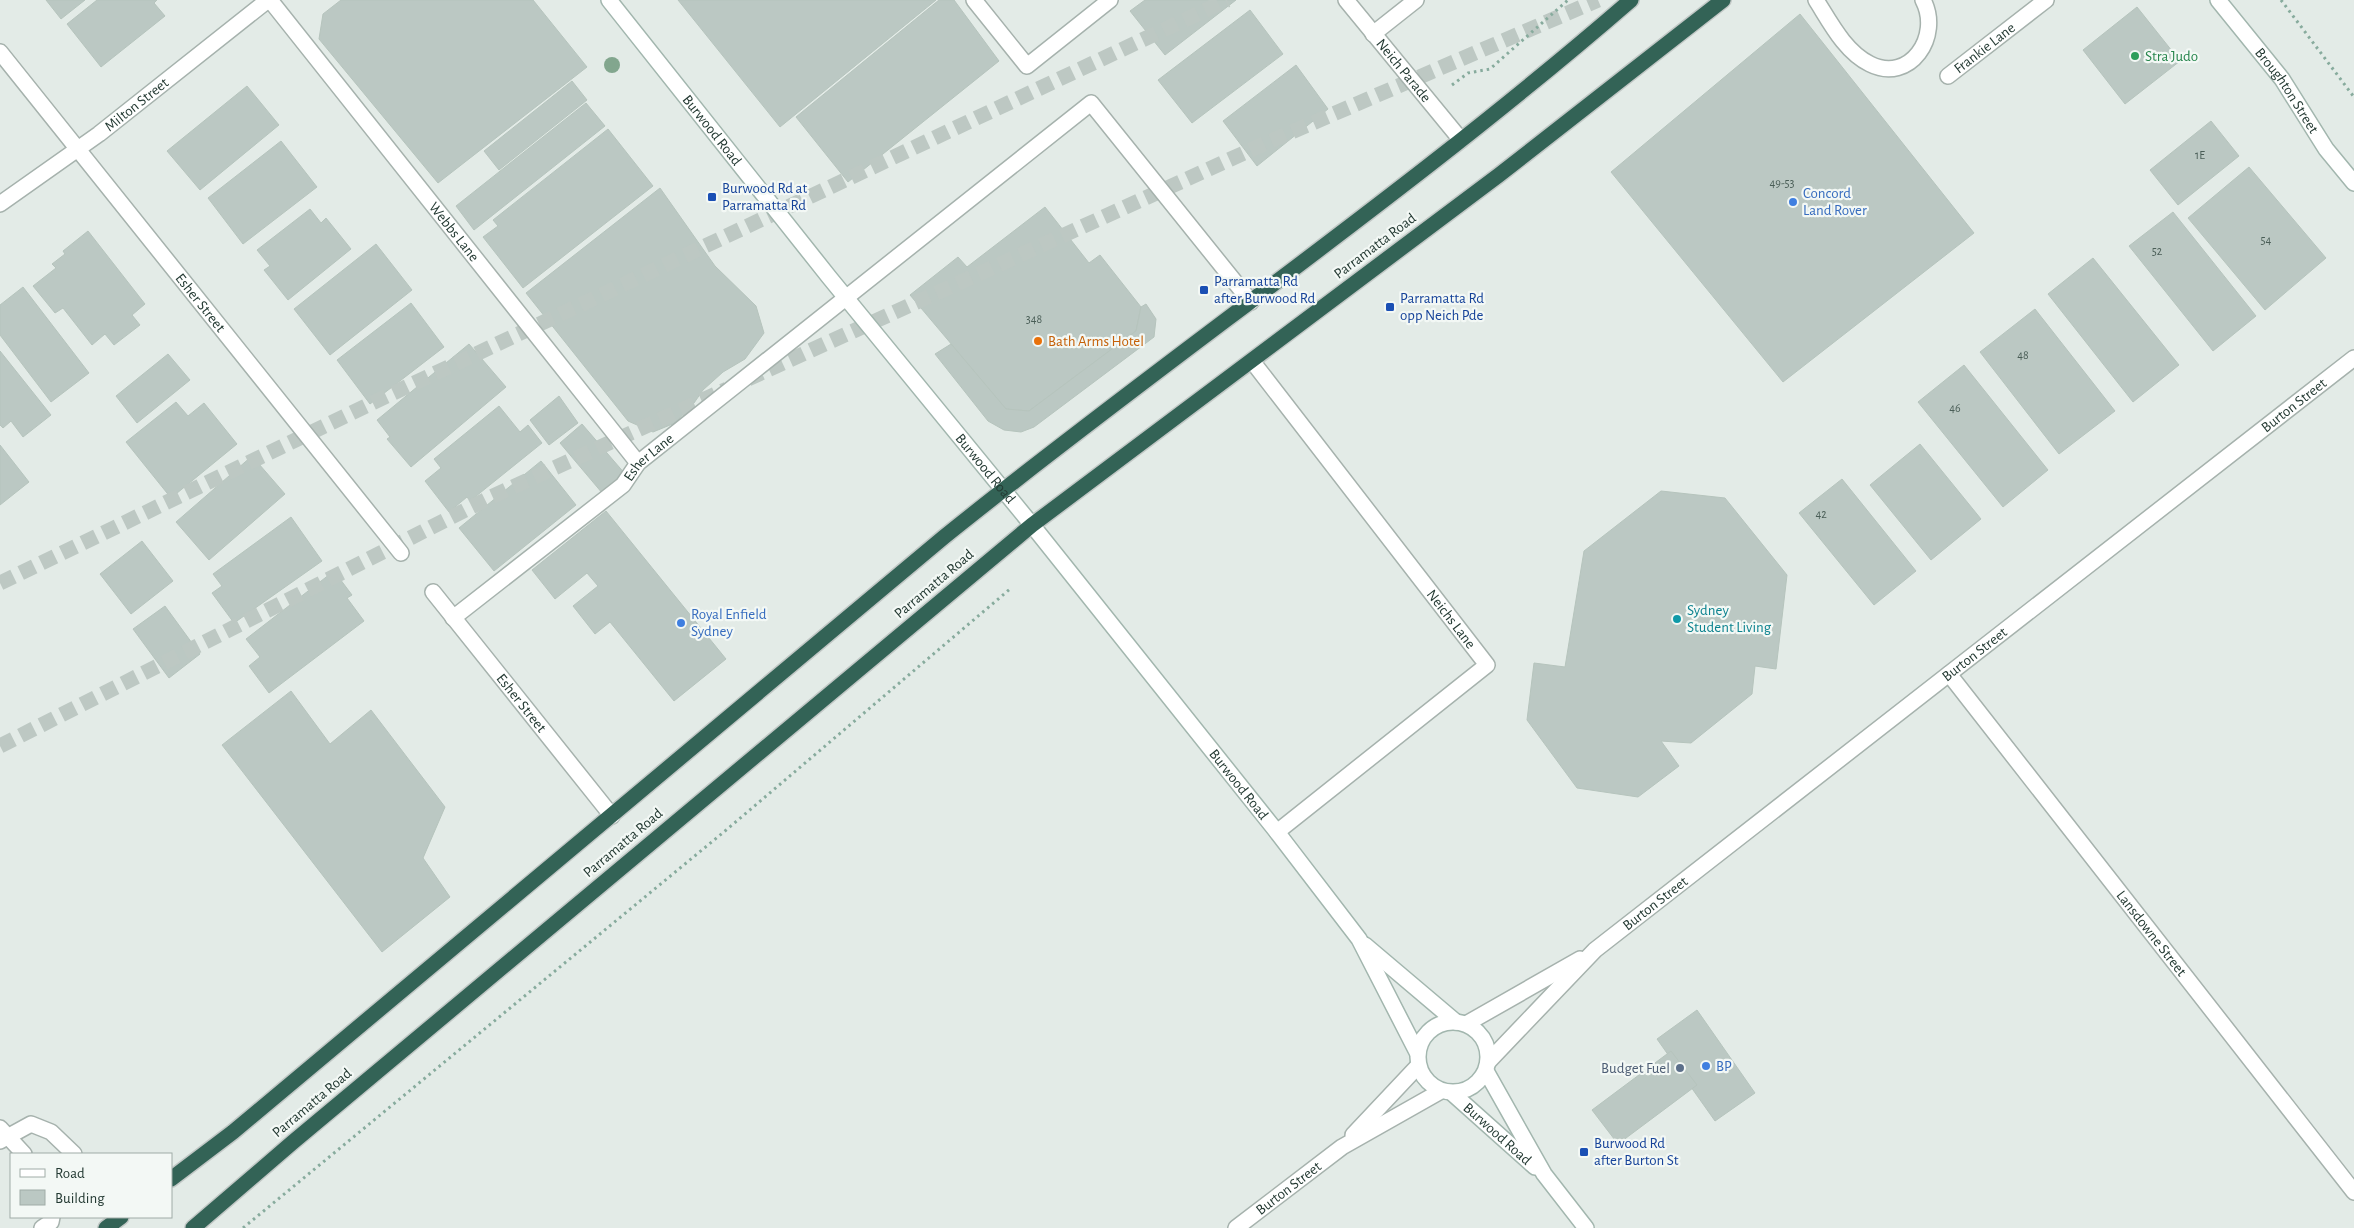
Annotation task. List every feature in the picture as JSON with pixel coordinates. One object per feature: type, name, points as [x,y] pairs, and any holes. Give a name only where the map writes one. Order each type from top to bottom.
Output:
[{"type":"highway","name":"Parramatta Road","points":[[172,1178],[233,1132],[1002,489],[1251,302],[1461,140],[1571,51],[1630,0]]},
{"type":"highway","name":"Parramatta Road","points":[[193,1228],[293,1142],[1032,525],[1499,175],[1724,0]]},
{"type":"highway","points":[[106,1228],[120,1218]]},
{"type":"street","name":"Milton Street","points":[[0,204],[99,134],[269,0]]},
{"type":"street","name":"Webbs Lane","points":[[269,0],[638,463]]},
{"type":"street","name":"Burwood Road","points":[[609,0],[846,298],[1032,525],[1277,832],[1358,939],[1418,1059]]},
{"type":"street","points":[[974,0],[1027,66],[1110,0]]},
{"type":"street","name":"Neich Parade","points":[[1346,0],[1461,140]]},
{"type":"street","points":[[1373,34],[1416,0]]},
{"type":"street","points":[[1816,0],[1854,54],[1869,64],[1882,69],[1897,67],[1911,61],[1921,51],[1928,39],[1930,22],[1923,0]]},
{"type":"street","name":"Frankie Lane","points":[[1948,76],[2046,0]]},
{"type":"street","name":"Broughton Street","points":[[2218,0],[2282,79],[2326,150],[2354,183]]},
{"type":"street","name":"Esher Street","points":[[0,52],[401,553]]},
{"type":"street","name":"Esher Lane","points":[[453,618],[623,485],[638,463],[1091,103],[1251,302]]},
{"type":"street","name":"Burton Street","points":[[1487,1066],[1595,950],[2354,358]]},
{"type":"street","name":"Neichs Lane","points":[[1252,361],[1487,665],[1277,832]]},
{"type":"street","name":"Esher Street","points":[[433,592],[612,816]]},
{"type":"street","name":"Lansdowne Street","points":[[1949,674],[2354,1192]]},
{"type":"street","name":"Burwood Road","points":[[1358,939],[1461,1023]]},
{"type":"street","name":"Burton Street","points":[[1461,1023],[1595,950]]},
{"type":"street","points":[[1445,1022],[1461,1023],[1476,1030],[1484,1040],[1488,1050],[1487,1066],[1473,1087],[1447,1092],[1427,1081],[1418,1059],[1427,1033],[1445,1022]]},
{"type":"street","name":"Burton Street","points":[[1342,1147],[1418,1059]]},
{"type":"street","name":"Burwood Road","points":[[1487,1066],[1544,1174],[1586,1228]]},
{"type":"street","name":"Burwood Road","points":[[1447,1092],[1544,1174]]},
{"type":"street","name":"Burton Street","points":[[1236,1228],[1342,1147],[1447,1092]]},
{"type":"street","points":[[23,1153],[2,1135],[31,1124],[51,1132],[73,1153]]},
{"type":"street","points":[[42,1228],[51,1222],[52,1218]]},
{"type":"path","points":[[1468,73],[1490,69],[1568,0]]},
{"type":"path","points":[[2281,0],[2354,97]]},
{"type":"path","points":[[243,1228],[717,838],[1010,588]]},
{"type":"building","points":[[46,0],[85,0],[61,19]]},
{"type":"building","points":[[97,0],[157,0],[154,3],[165,16],[101,67],[67,24]]},
{"type":"building","points":[[341,0],[533,0],[587,67],[438,183],[319,39],[323,14]]},
{"type":"building","points":[[678,0],[936,0],[780,127]]},
{"type":"building","points":[[939,0],[954,0],[999,61],[848,182],[796,117]]},
{"type":"building","points":[[1145,0],[1236,0],[1165,55],[1130,11]]},
{"type":"building","points":[[2137,7],[2180,61],[2125,104],[2083,50]]},
{"type":"building","points":[[1250,10],[1283,54],[1192,123],[1158,80]]},
{"type":"building","name":"Concord Land Rover","points":[[1800,14],[1974,233],[1783,382],[1611,172]]},
{"type":"building","points":[[1296,65],[1328,109],[1257,166],[1223,121]]},
{"type":"building","points":[[572,81],[587,100],[499,170],[484,151]]},
{"type":"building","points":[[247,86],[279,125],[200,190],[167,151]]},
{"type":"building","points":[[586,103],[605,126],[474,230],[456,206]]},
{"type":"building","points":[[2211,121],[2239,156],[2178,205],[2150,170]]},
{"type":"building","points":[[608,129],[653,186],[523,288],[483,237],[498,226],[493,220]]},
{"type":"building","points":[[281,141],[317,187],[243,244],[208,198]]},
{"type":"building","points":[[2249,167],[2326,258],[2265,310],[2188,218]]},
{"type":"building","points":[[660,188],[715,266],[756,306],[764,333],[745,359],[723,372],[703,390],[694,403],[675,423],[653,432],[628,421],[526,293]]},
{"type":"building","points":[[1045,207],[1089,263],[1100,255],[1141,307],[1136,331],[1029,411],[1006,409],[910,295],[958,257],[967,267]]},
{"type":"building","points":[[310,209],[321,223],[326,218],[351,249],[288,300],[264,270],[270,266],[257,250]]},
{"type":"building","points":[[2173,212],[2256,316],[2213,351],[2129,246]]},
{"type":"building","points":[[88,231],[145,304],[132,315],[140,325],[114,345],[105,334],[92,345],[63,308],[55,313],[33,286],[56,268],[52,264],[65,254],[63,251]]},
{"type":"building","points":[[376,244],[412,290],[330,355],[294,309]]},
{"type":"building","points":[[2093,258],[2179,365],[2133,402],[2048,294]]},
{"type":"building","points":[[23,287],[89,373],[51,402],[0,335],[0,305]]},
{"type":"building","points":[[411,303],[444,347],[370,404],[337,360]]},
{"type":"building","points":[[1146,304],[1156,319],[1154,337],[1034,427],[1021,432],[1004,430],[988,421],[935,354],[951,344],[1006,409],[1029,411],[1136,331],[1141,307]]},
{"type":"building","points":[[2035,309],[2115,411],[2059,454],[1980,352]]},
{"type":"building","points":[[469,344],[506,387],[411,467],[387,439],[390,437],[377,420]]},
{"type":"building","points":[[0,351],[51,415],[23,437],[11,421],[3,428],[0,425]]},
{"type":"building","points":[[168,354],[190,380],[137,423],[116,396]]},
{"type":"building","points":[[1964,365],[2048,470],[2003,507],[1918,402]]},
{"type":"building","points":[[559,396],[578,423],[549,445],[530,420]]},
{"type":"building","points":[[176,402],[188,416],[204,403],[237,444],[171,498],[126,442]]},
{"type":"building","points":[[499,406],[520,432],[528,425],[542,443],[470,501],[467,497],[449,512],[425,481],[441,468],[434,459]]},
{"type":"building","points":[[582,424],[626,475],[603,494],[560,443]]},
{"type":"building","points":[[1920,444],[1981,519],[1931,560],[1870,485]]},
{"type":"building","points":[[0,445],[29,482],[0,505]]},
{"type":"building","points":[[252,456],[285,494],[209,560],[176,522]]},
{"type":"building","points":[[541,461],[576,505],[494,571],[459,528]]},
{"type":"building","points":[[1842,479],[1916,571],[1874,605],[1799,513]]},
{"type":"building","name":"Sydney Student Living","points":[[1661,491],[1725,498],[1787,575],[1776,669],[1755,666],[1752,694],[1691,743],[1661,741],[1679,766],[1638,797],[1577,788],[1527,720],[1534,663],[1565,667],[1584,551]]},
{"type":"building","points":[[606,511],[726,659],[674,701],[610,622],[595,634],[573,606],[598,586],[587,573],[555,599],[532,570]]},
{"type":"building","points":[[291,517],[322,561],[234,623],[212,593],[222,586],[213,574]]},
{"type":"building","points":[[142,541],[173,581],[131,614],[100,574]]},
{"type":"building","points":[[334,571],[352,595],[347,598],[364,621],[269,693],[249,666],[260,657],[246,639]]},
{"type":"building","points":[[165,606],[200,654],[169,678],[133,629]]},
{"type":"building","points":[[291,691],[330,744],[371,710],[445,807],[423,858],[450,897],[382,952],[222,745]]},
{"type":"building","name":"BP","points":[[1697,1010],[1755,1093],[1715,1121],[1657,1039]]},
{"type":"building","points":[[1671,1051],[1697,1085],[1618,1144],[1592,1110]]},
{"type":"tunnel","points":[[0,583],[370,404],[1227,0]]},
{"type":"tunnel","points":[[748,379],[1266,143],[1598,0]]},
{"type":"tunnel","points":[[0,746],[491,497],[727,389]]},
{"type":"place","name":"Stra Judo","points":[[2135,56]]},
{"type":"place","name":"Burwood Rd at Parramatta Rd","points":[[712,197]]},
{"type":"place","name":"Concord Land Rover","points":[[1793,202]]},
{"type":"place","name":"Parramatta Rd after Burwood Rd","points":[[1204,290]]},
{"type":"place","name":"Parramatta Rd opp Neich Pde","points":[[1390,307]]},
{"type":"place","name":"Bath Arms Hotel","points":[[1038,341]]},
{"type":"place","name":"Sydney Student Living","points":[[1677,619]]},
{"type":"place","name":"Royal Enfield Sydney","points":[[681,623]]},
{"type":"place","name":"BP","points":[[1706,1066]]},
{"type":"place","name":"Budget Fuel","points":[[1680,1068]]},
{"type":"place","name":"Burwood Rd after Burton St","points":[[1584,1152]]}]
